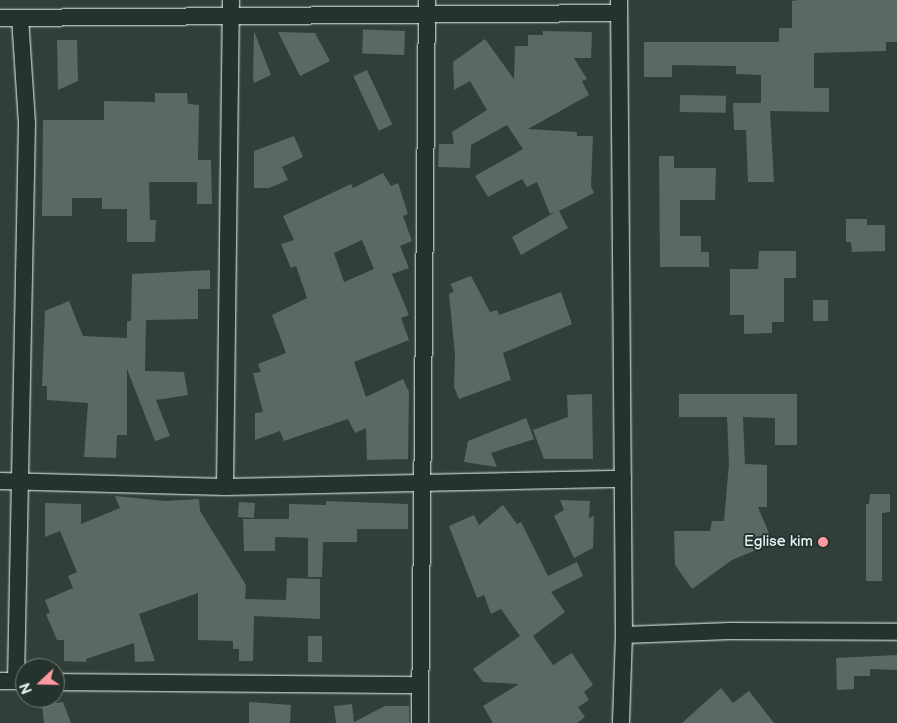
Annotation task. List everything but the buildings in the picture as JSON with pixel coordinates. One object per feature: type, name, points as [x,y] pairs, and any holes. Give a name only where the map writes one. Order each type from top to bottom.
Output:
[{"type":"street","points":[[420,723],[424,484],[427,7]]},
{"type":"street","points":[[0,18],[231,8],[619,7],[624,635],[621,723]]},
{"type":"street","points":[[225,487],[231,8]]},
{"type":"street","points":[[14,681],[27,123],[20,18]]},
{"type":"street","points":[[0,481],[225,487],[623,479]]},
{"type":"street","points":[[624,635],[730,631],[897,632]]},
{"type":"street","points":[[65,682],[420,685]]},
{"type":"place","name":"Eglise kim","points":[[823,542]]}]
